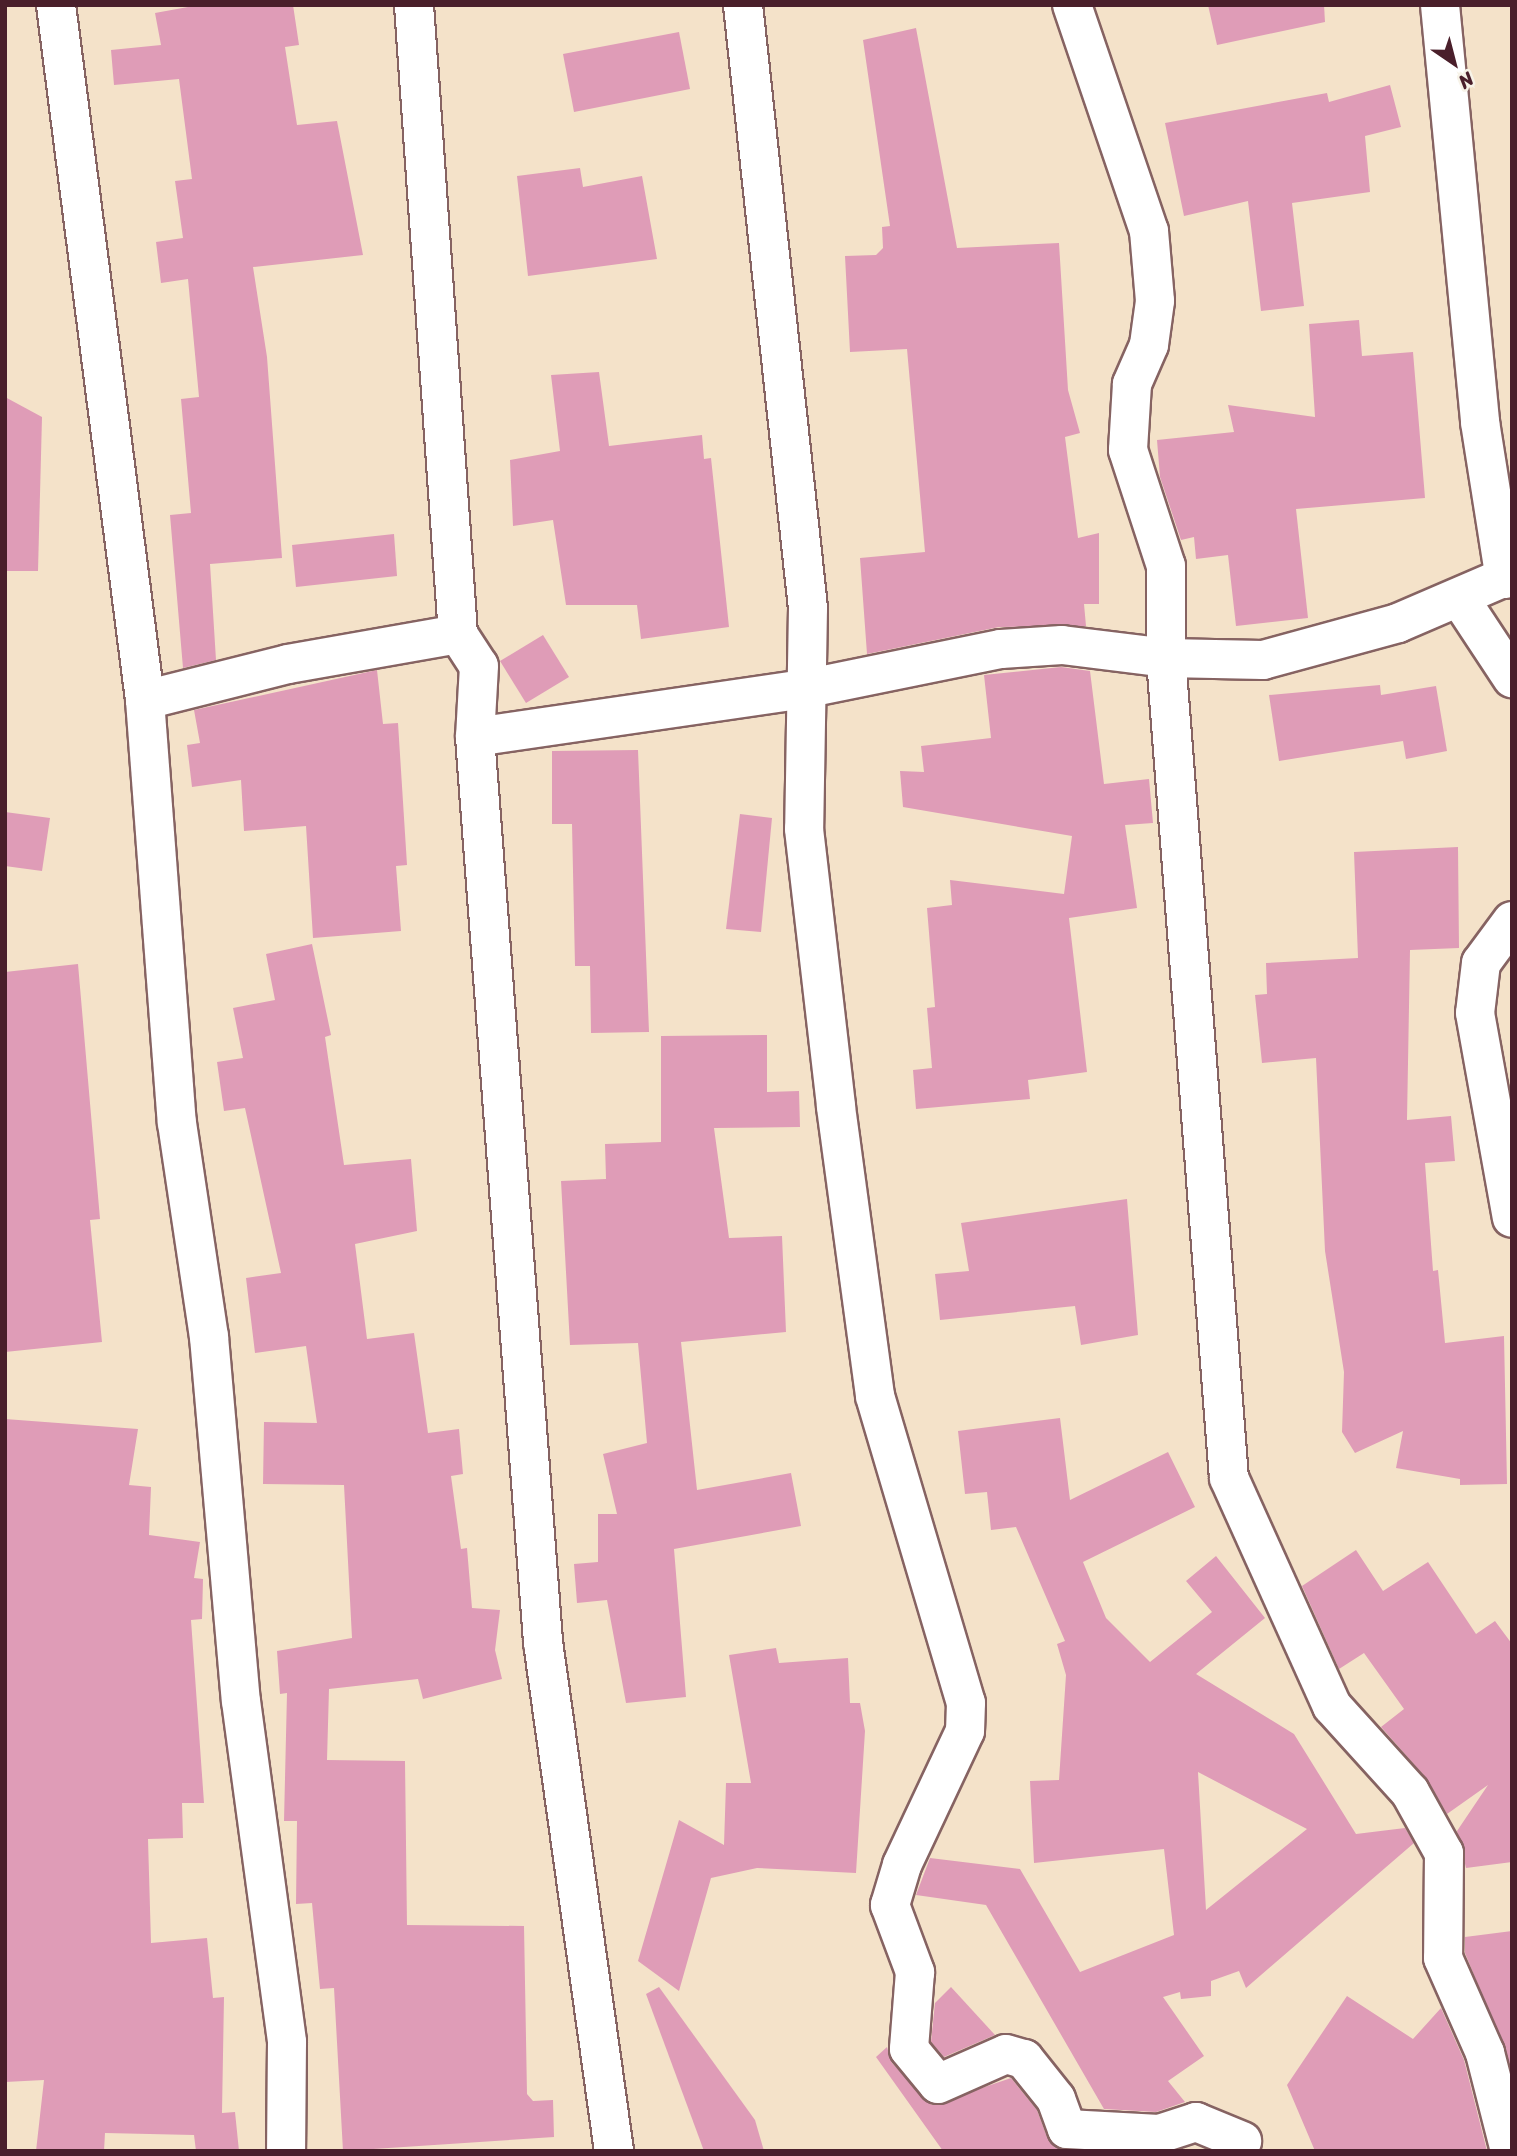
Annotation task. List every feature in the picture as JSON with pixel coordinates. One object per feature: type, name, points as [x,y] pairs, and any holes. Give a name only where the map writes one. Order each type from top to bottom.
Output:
[{"type":"street","points":[[56,5],[145,700],[177,1123],[209,1337],[242,1701],[287,2042],[286,2151]]},
{"type":"street","points":[[414,5],[458,634],[479,666],[475,737],[543,1642],[614,2151]]},
{"type":"street","points":[[743,5],[808,608],[804,689],[804,829],[875,1396],[966,1703],[965,1731],[902,1865],[890,1905],[915,1972],[909,2049],[938,2084],[1006,2054],[1024,2059],[1056,2099],[1067,2129],[1159,2134],[1196,2122],[1242,2141]]},
{"type":"street","points":[[1072,5],[1149,231],[1154,301],[1149,345],[1126,415],[1138,494],[1167,566],[1166,658],[1229,1478],[1332,1706],[1410,1792],[1444,1853],[1443,1958],[1485,2053],[1510,2151]]},
{"type":"street","points":[[475,737],[804,689],[1001,649],[1062,645],[1166,658],[1263,660],[1460,599],[1508,576],[1480,422],[1440,5]]},
{"type":"street","points":[[1460,599],[1512,678]]},
{"type":"street","points":[[145,700],[288,664],[458,634]]},
{"type":"street","points":[[1512,921],[1481,963],[1475,1013],[1512,1218]]},
{"type":"building","points":[[199,5],[293,5],[299,45],[285,47],[297,125],[337,121],[363,255],[253,267],[267,357],[282,558],[210,564],[216,660],[183,668],[170,515],[191,513],[181,399],[199,397],[188,279],[161,283],[156,242],[183,238],[175,181],[192,179],[179,79],[114,85],[111,50],[161,45],[155,13]]},
{"type":"building","points":[[1208,5],[1324,5],[1325,22],[1217,45]]},
{"type":"building","points":[[916,28],[957,248],[1059,243],[1068,390],[1080,433],[1065,437],[1078,538],[1099,533],[1099,604],[1084,604],[1086,626],[999,627],[867,654],[860,558],[925,552],[907,349],[850,352],[845,256],[876,255],[883,248],[882,227],[890,226],[863,40]]},
{"type":"building","points":[[679,32],[690,89],[574,112],[563,54]]},
{"type":"building","points":[[1390,85],[1401,127],[1365,136],[1370,192],[1292,203],[1304,306],[1261,311],[1248,201],[1184,216],[1165,123],[1327,93],[1329,102]]},
{"type":"building","points":[[580,168],[583,187],[642,176],[657,259],[528,276],[517,176]]},
{"type":"building","points":[[1359,320],[1362,356],[1413,352],[1425,498],[1296,509],[1308,618],[1236,626],[1228,555],[1196,559],[1194,537],[1181,540],[1160,477],[1157,440],[1234,432],[1228,405],[1315,417],[1309,324]]},
{"type":"building","points":[[599,372],[609,446],[702,435],[704,459],[711,458],[729,627],[641,639],[637,605],[566,605],[553,520],[513,526],[510,460],[560,451],[551,375]]},
{"type":"building","points":[[5,397],[42,417],[38,571],[5,571]]},
{"type":"building","points":[[394,534],[397,576],[296,587],[292,545]]},
{"type":"building","points":[[543,635],[569,677],[526,703],[500,661]]},
{"type":"building","points":[[1061,667],[1090,671],[1104,784],[1149,779],[1153,823],[1125,825],[1137,908],[1069,918],[1087,1072],[1028,1080],[1030,1099],[916,1109],[913,1070],[932,1068],[927,1008],[935,1007],[927,908],[952,905],[950,880],[1064,894],[1072,836],[903,807],[900,771],[924,772],[921,746],[991,738],[984,675]]},
{"type":"building","points":[[377,670],[383,724],[398,723],[407,865],[396,866],[401,931],[313,938],[306,826],[244,831],[241,780],[192,787],[187,745],[200,743],[194,710]]},
{"type":"building","points":[[1380,685],[1381,695],[1436,686],[1447,751],[1406,759],[1403,741],[1279,761],[1269,695]]},
{"type":"building","points":[[638,750],[649,1032],[591,1033],[590,966],[575,966],[572,824],[552,824],[552,751]]},
{"type":"building","points":[[5,812],[50,818],[42,871],[5,866]]},
{"type":"building","points":[[740,814],[772,818],[761,932],[726,929]]},
{"type":"building","points":[[1458,847],[1459,948],[1410,950],[1407,1120],[1451,1116],[1455,1161],[1425,1163],[1433,1271],[1438,1270],[1445,1343],[1504,1336],[1507,1484],[1460,1485],[1460,1479],[1396,1468],[1403,1431],[1355,1453],[1342,1432],[1344,1372],[1325,1251],[1316,1058],[1262,1063],[1255,995],[1267,994],[1266,963],[1358,958],[1354,852]]},
{"type":"building","points":[[312,944],[331,1035],[325,1037],[344,1165],[411,1159],[417,1231],[355,1244],[367,1339],[414,1333],[428,1433],[459,1429],[463,1474],[451,1476],[461,1549],[467,1548],[472,1608],[500,1610],[495,1650],[502,1679],[423,1699],[418,1679],[329,1689],[327,1760],[405,1761],[407,1925],[524,1926],[527,2094],[533,2101],[553,2100],[554,2137],[343,2151],[334,1988],[320,1989],[312,1903],[296,1904],[297,1821],[284,1821],[287,1693],[280,1694],[277,1651],[352,1638],[344,1485],[263,1484],[264,1422],[317,1423],[306,1346],[255,1353],[246,1278],[281,1273],[245,1108],[224,1111],[217,1062],[243,1058],[233,1008],[275,1000],[266,954]]},
{"type":"building","points":[[78,964],[100,1219],[90,1220],[102,1342],[5,1352],[5,972]]},
{"type":"building","points":[[767,1035],[767,1092],[799,1091],[800,1127],[714,1128],[729,1238],[782,1236],[786,1332],[681,1342],[697,1490],[791,1473],[801,1526],[674,1549],[686,1697],[626,1703],[607,1600],[577,1603],[574,1564],[598,1562],[598,1514],[617,1514],[603,1454],[647,1443],[638,1343],[570,1345],[561,1181],[606,1179],[605,1144],[661,1142],[661,1036]]},
{"type":"building","points":[[1127,1199],[1138,1335],[1081,1345],[1075,1306],[940,1320],[935,1274],[969,1271],[961,1223]]},
{"type":"building","points":[[1060,1418],[1070,1500],[1168,1452],[1195,1507],[1083,1562],[1106,1618],[1150,1662],[1212,1612],[1186,1581],[1216,1556],[1265,1618],[1196,1674],[1294,1734],[1356,1834],[1405,1828],[1414,1843],[1246,1988],[1239,1971],[1211,1981],[1211,1996],[1181,1999],[1180,1992],[1163,1997],[1204,2056],[1168,2081],[1185,2102],[1156,2112],[1104,2109],[986,1905],[916,1895],[930,1858],[1020,1869],[1080,1972],[1174,1935],[1164,1849],[1034,1863],[1030,1781],[1059,1780],[1066,1675],[1057,1644],[1065,1641],[1016,1527],[991,1530],[987,1492],[965,1494],[958,1431]],"holes":[[[1198,1772],[1307,1829],[1206,1910]]]},
{"type":"building","points":[[5,1419],[138,1429],[129,1485],[151,1487],[149,1535],[200,1542],[194,1578],[203,1579],[202,1619],[191,1620],[204,1803],[182,1803],[183,1838],[148,1839],[151,1943],[207,1938],[213,1998],[224,1997],[222,2113],[235,2112],[239,2151],[196,2151],[194,2135],[105,2133],[104,2151],[36,2151],[44,2080],[5,2082]]},
{"type":"building","points":[[1356,1550],[1383,1591],[1428,1562],[1476,1634],[1495,1621],[1512,1644],[1512,1862],[1466,1868],[1457,1831],[1488,1785],[1447,1814],[1426,1778],[1381,1727],[1404,1709],[1364,1653],[1339,1669],[1302,1586]]},
{"type":"building","points":[[776,1648],[779,1663],[848,1658],[850,1703],[860,1703],[865,1731],[856,1873],[757,1868],[711,1878],[679,1991],[638,1961],[679,1820],[724,1845],[726,1783],[751,1783],[729,1655]]},
{"type":"building","points":[[1512,1931],[1512,2069],[1465,1953],[1465,1937]]},
{"type":"building","points":[[659,1987],[755,2120],[764,2151],[704,2151],[646,1994]]},
{"type":"building","points":[[951,1987],[995,2035],[944,2057],[931,2042],[935,2003]]},
{"type":"building","points":[[1347,1996],[1413,2039],[1441,2008],[1464,2060],[1487,2151],[1315,2151],[1287,2085]]},
{"type":"building","points":[[887,2047],[892,2063],[932,2105],[1011,2078],[1037,2110],[1047,2137],[1065,2151],[943,2151],[876,2057]]}]
